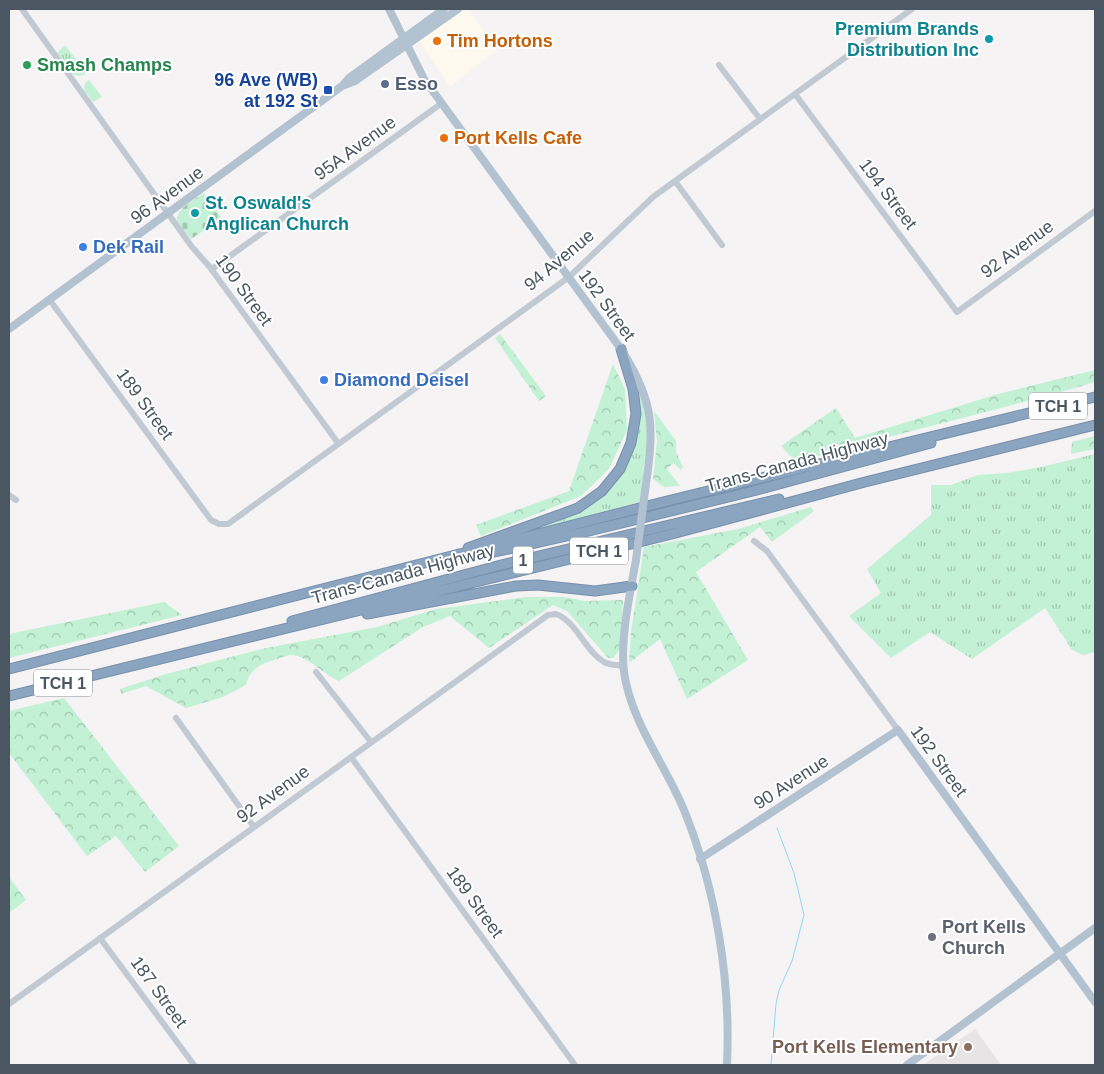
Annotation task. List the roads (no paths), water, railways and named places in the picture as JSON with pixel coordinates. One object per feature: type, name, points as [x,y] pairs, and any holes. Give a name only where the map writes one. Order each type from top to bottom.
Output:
[{"type":"highway","points":[[417,566],[578,508],[602,491],[620,469],[631,443],[636,414],[633,389],[621,349]]},
{"type":"highway","name":"Trans-Canada Highway","points":[[9,669],[443,560],[663,502],[1095,397]]},
{"type":"highway","name":"Trans-Canada Highway","points":[[9,696],[672,534],[865,482],[1095,425]]},
{"type":"highway","name":"Trans-Canada Highway","points":[[186,652],[501,565],[757,504],[865,482]]},
{"type":"highway","points":[[332,618],[363,615],[516,586],[546,586],[595,591],[632,586]]},
{"type":"main road","name":"192 Street","points":[[389,9],[404,42],[424,78],[621,349],[640,382],[650,413],[652,429],[650,455],[624,646],[623,666],[630,701],[684,810],[700,858],[713,907],[721,953],[727,1016],[727,1065]]},
{"type":"main road","name":"96 Avenue","points":[[9,329],[342,86],[355,81],[444,9]]},
{"type":"main road","name":"96 Avenue","points":[[404,42],[458,9]]},
{"type":"main road","name":"192 Street","points":[[898,730],[1095,1002]]},
{"type":"main road","name":"90 Avenue","points":[[700,858],[898,730]]},
{"type":"main road","points":[[907,1065],[1095,928]]},
{"type":"street","name":"190 Street","points":[[22,9],[192,247],[212,269],[338,443]]},
{"type":"street","name":"94 Avenue","points":[[219,524],[228,524],[569,277],[637,211],[675,181],[910,9]]},
{"type":"street","points":[[719,64],[760,119]]},
{"type":"street","name":"194 Street","points":[[795,94],[956,312]]},
{"type":"street","name":"95A Avenue","points":[[212,269],[442,103]]},
{"type":"street","points":[[675,181],[722,245]]},
{"type":"street","name":"92 Avenue","points":[[956,312],[1095,211]]},
{"type":"street","name":"189 Street","points":[[49,299],[201,507],[211,520],[219,524]]},
{"type":"street","points":[[9,495],[16,500]]},
{"type":"street","name":"192 Street","points":[[754,542],[771,556],[898,730]]},
{"type":"street","name":"92 Avenue","points":[[9,1004],[544,618],[556,614],[566,620],[603,662],[623,666]]},
{"type":"street","points":[[316,672],[371,742]]},
{"type":"street","points":[[176,718],[254,826]]},
{"type":"street","name":"189 Street","points":[[351,756],[575,1065]]},
{"type":"street","name":"187 Street","points":[[100,938],[194,1065]]},
{"type":"waterway","points":[[771,1065],[779,990],[792,961],[804,915],[794,873],[777,828]]},
{"type":"place","name":"Premium Brands Distribution Inc","points":[[989,39]]},
{"type":"place","name":"Tim Hortons","points":[[437,41]]},
{"type":"place","name":"Smash Champs","points":[[27,65]]},
{"type":"place","name":"Esso","points":[[385,84]]},
{"type":"place","name":"96 Ave (WB) at 192 St","points":[[328,90]]},
{"type":"place","name":"Port Kells Cafe","points":[[444,138]]},
{"type":"place","name":"St. Oswald's Anglican Church","points":[[195,213]]},
{"type":"place","name":"Dek Rail","points":[[83,247]]},
{"type":"place","name":"Diamond Deisel","points":[[324,380]]},
{"type":"place","name":"Port Kells Church","points":[[932,937]]},
{"type":"place","name":"Port Kells Elementary","points":[[968,1047]]}]
